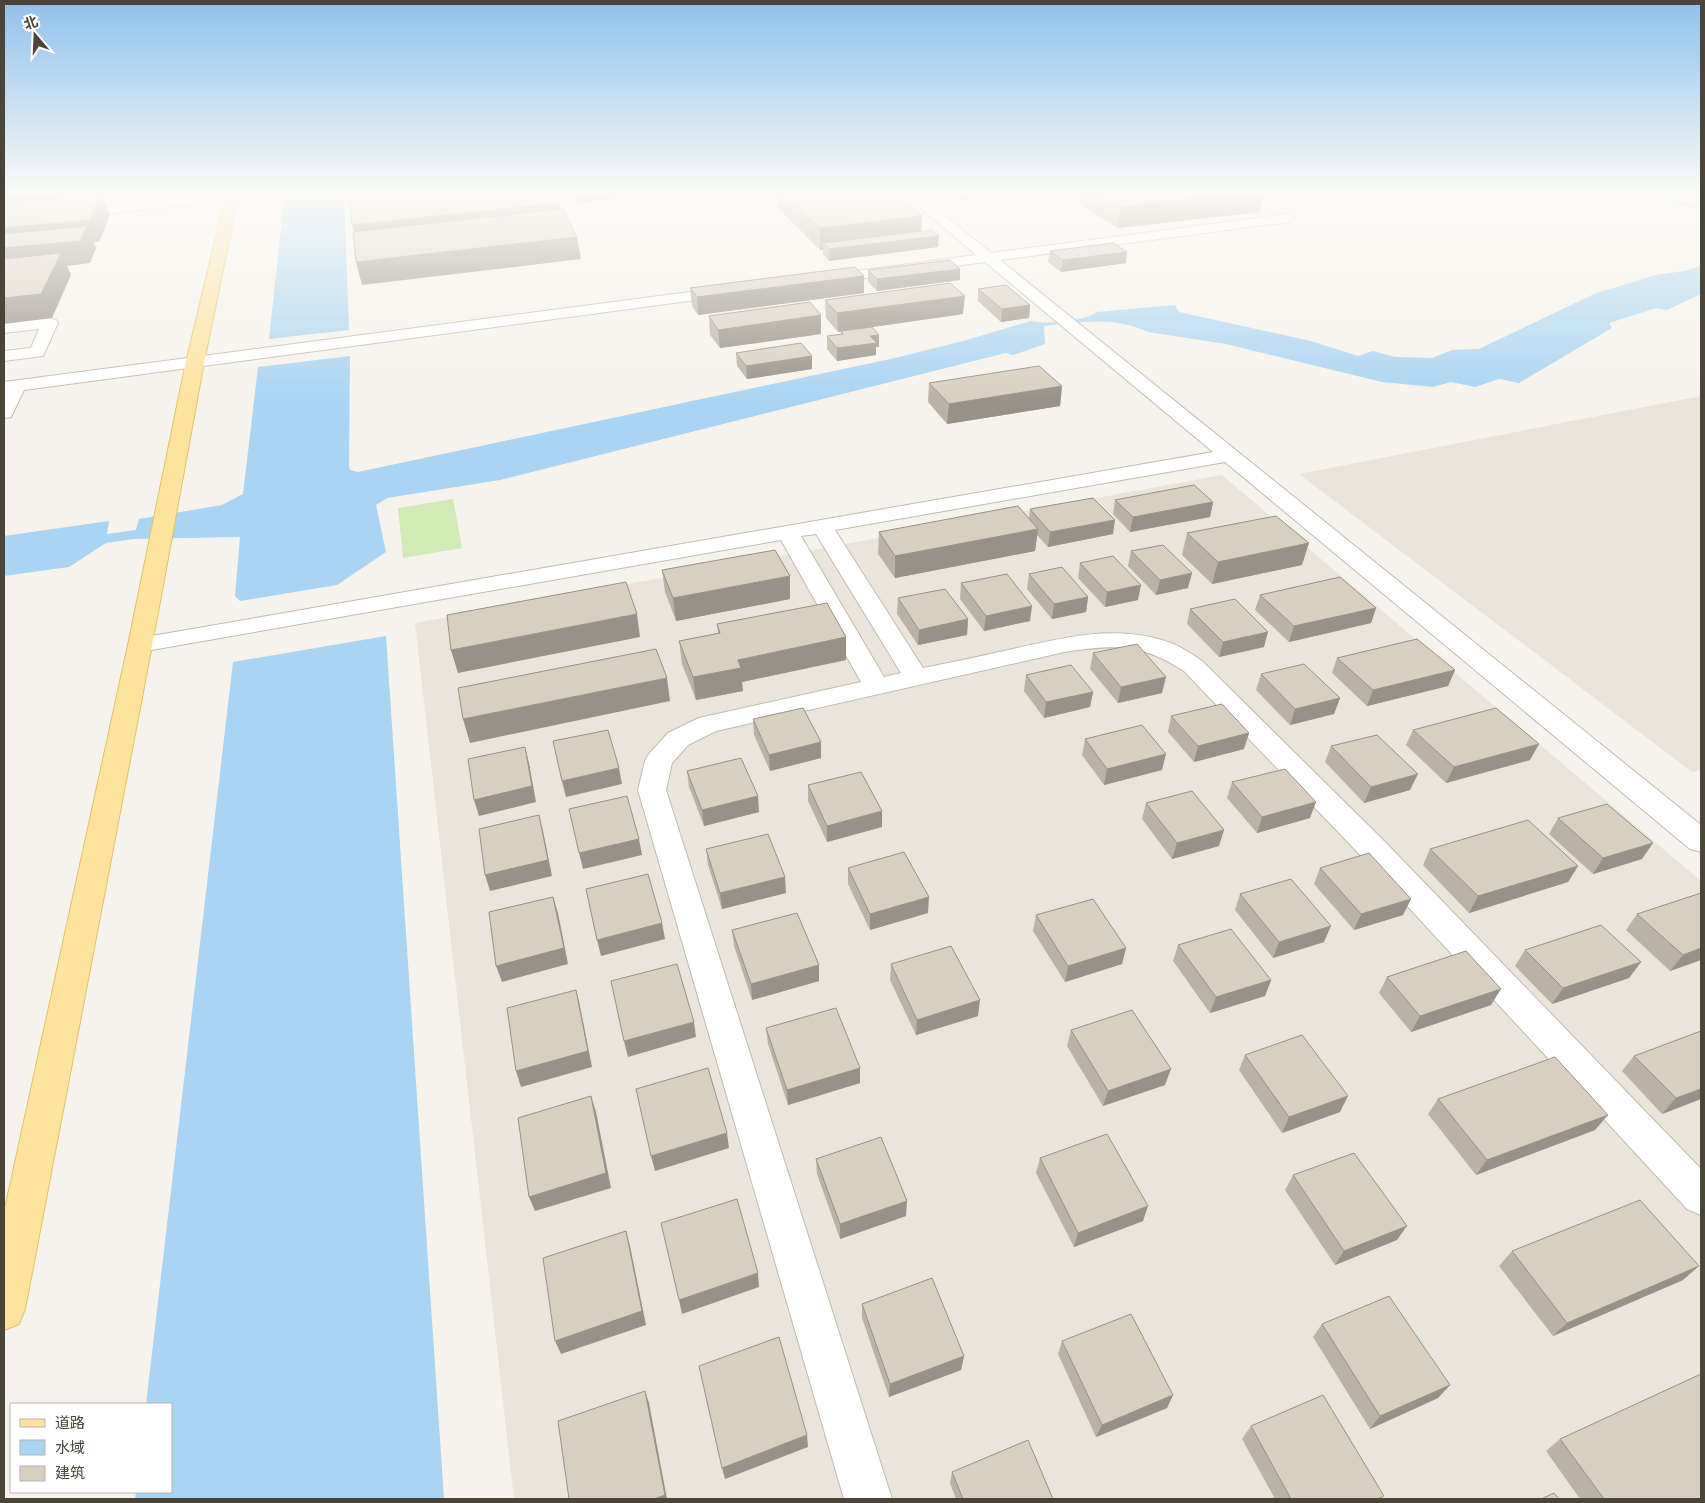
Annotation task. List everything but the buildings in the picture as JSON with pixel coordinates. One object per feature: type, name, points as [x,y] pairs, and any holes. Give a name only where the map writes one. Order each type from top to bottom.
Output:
[{"type":"main road","points":[[4,1309],[140,645],[195,362],[218,262]]},
{"type":"street","points":[[812,281],[950,262]]},
{"type":"street","points":[[994,262],[1701,841]]},
{"type":"street","points":[[4,413],[10,387],[744,290]]},
{"type":"street","points":[[4,328],[50,323],[37,352],[4,356]]},
{"type":"street","points":[[140,645],[1229,455]]},
{"type":"street","points":[[822,526],[916,677]]},
{"type":"street","points":[[788,532],[876,686]]},
{"type":"street","points":[[868,1499],[652,790],[658,761],[678,739],[708,724],[1069,644],[1109,639],[1142,643],[1169,651],[1192,666],[1375,851],[1701,1196]]},
{"type":"shaded area","points":[[1701,396],[1701,770],[1692,772],[1299,474]]},
{"type":"shaded area","points":[[1222,475],[1701,881],[1701,1499],[514,1499],[415,623]]},
{"type":"green space","points":[[453,499],[462,548],[403,558],[398,508]]},
{"type":"water","points":[[277,262],[347,262],[349,330],[269,339]]},
{"type":"water","points":[[1701,266],[1701,294],[1667,310],[1656,308],[1609,323],[1612,328],[1519,383],[1499,379],[1475,387],[1451,382],[1433,387],[1382,382],[1226,344],[1148,332],[1135,327],[1110,322],[1044,326],[1045,344],[1013,355],[1006,353],[500,480],[387,498],[376,505],[386,552],[337,585],[240,601],[235,596],[240,537],[134,539],[106,543],[69,567],[4,576],[4,536],[109,521],[107,534],[136,530],[139,519],[222,505],[243,494],[258,367],[350,356],[349,465],[350,470],[358,472],[895,358],[1031,321],[1047,323],[1065,321],[1084,318],[1098,312],[1175,305],[1179,312],[1311,341],[1358,356],[1373,351],[1395,357],[1432,358],[1452,350],[1479,349],[1594,294],[1656,275],[1684,271]]},
{"type":"water","points":[[386,636],[444,1499],[135,1499],[136,1493],[172,1493],[172,1403],[146,1403],[233,662]]}]
